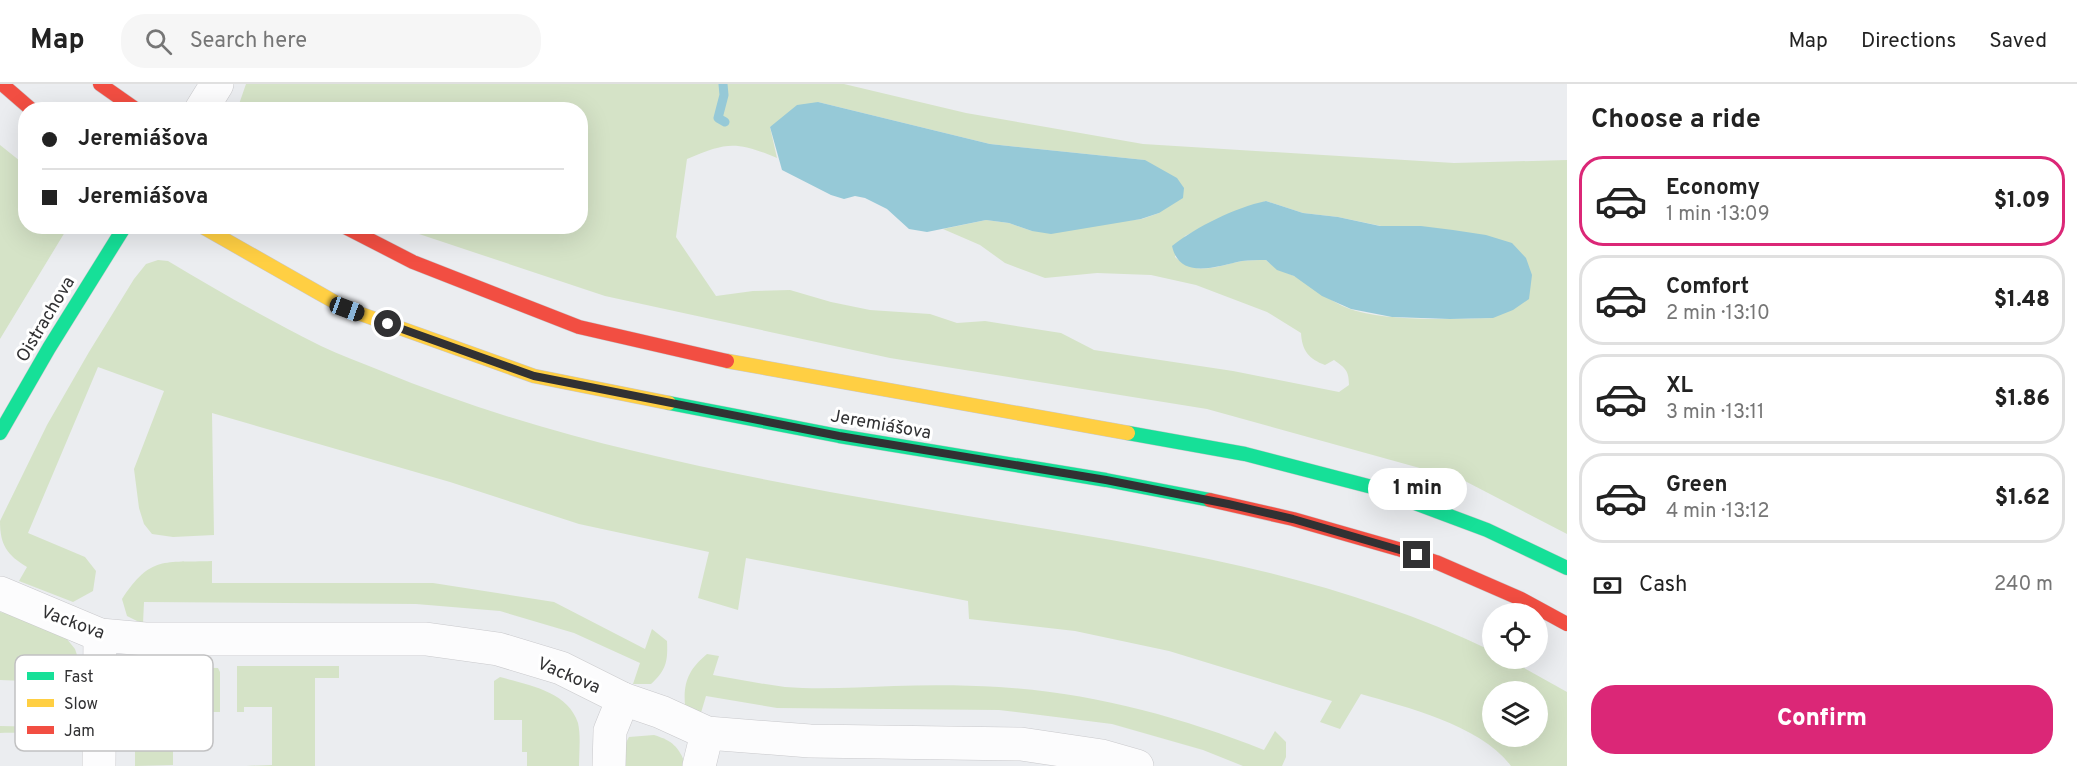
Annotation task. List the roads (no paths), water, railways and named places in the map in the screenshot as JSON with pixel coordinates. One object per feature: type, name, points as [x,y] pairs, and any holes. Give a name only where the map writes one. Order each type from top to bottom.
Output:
[{"type":"main road","points":[[2,84],[23,102]]},
{"type":"main road","points":[[100,84],[126,102]]},
{"type":"main road","name":"Oistrachova","points":[[0,433],[119,234]]},
{"type":"main road","name":"Jeremiášova","points":[[215,234],[347,309],[534,376],[839,436],[1106,480],[1293,519],[1436,562],[1521,599],[1567,624]]},
{"type":"main road","name":"Jeremiášova","points":[[359,234],[413,262],[579,327],[702,356],[820,379],[1256,457],[1382,491],[1487,530],[1567,568]]},
{"type":"street","points":[[206,102],[217,84]]},
{"type":"street","name":"Vackova","points":[[0,593],[100,635],[145,639],[426,639],[509,652],[561,668],[623,699],[661,712],[707,733],[810,741],[1021,744],[1102,756],[1137,766]]},
{"type":"street","points":[[100,635],[100,655]]},
{"type":"street","points":[[609,766],[610,731],[623,699]]},
{"type":"street","points":[[699,766],[707,733]]},
{"type":"street","points":[[99,751],[99,766]]},
{"type":"water","points":[[818,102],[990,144],[1145,160],[1177,178],[1184,188],[1183,198],[1159,213],[1141,219],[1051,234],[1032,231],[1009,223],[986,220],[927,232],[909,229],[887,209],[865,198],[855,196],[844,199],[831,195],[782,170],[770,127],[797,105]]},
{"type":"water","points":[[1266,201],[1303,213],[1338,217],[1380,226],[1421,226],[1453,230],[1486,235],[1512,243],[1526,258],[1532,275],[1529,299],[1513,310],[1493,318],[1392,317],[1351,309],[1322,296],[1294,276],[1277,270],[1266,260],[1242,261],[1201,268],[1183,264],[1176,257],[1172,246],[1193,232],[1229,213]]},
{"type":"waterway","points":[[723,84],[724,95],[718,118],[725,122]]}]
